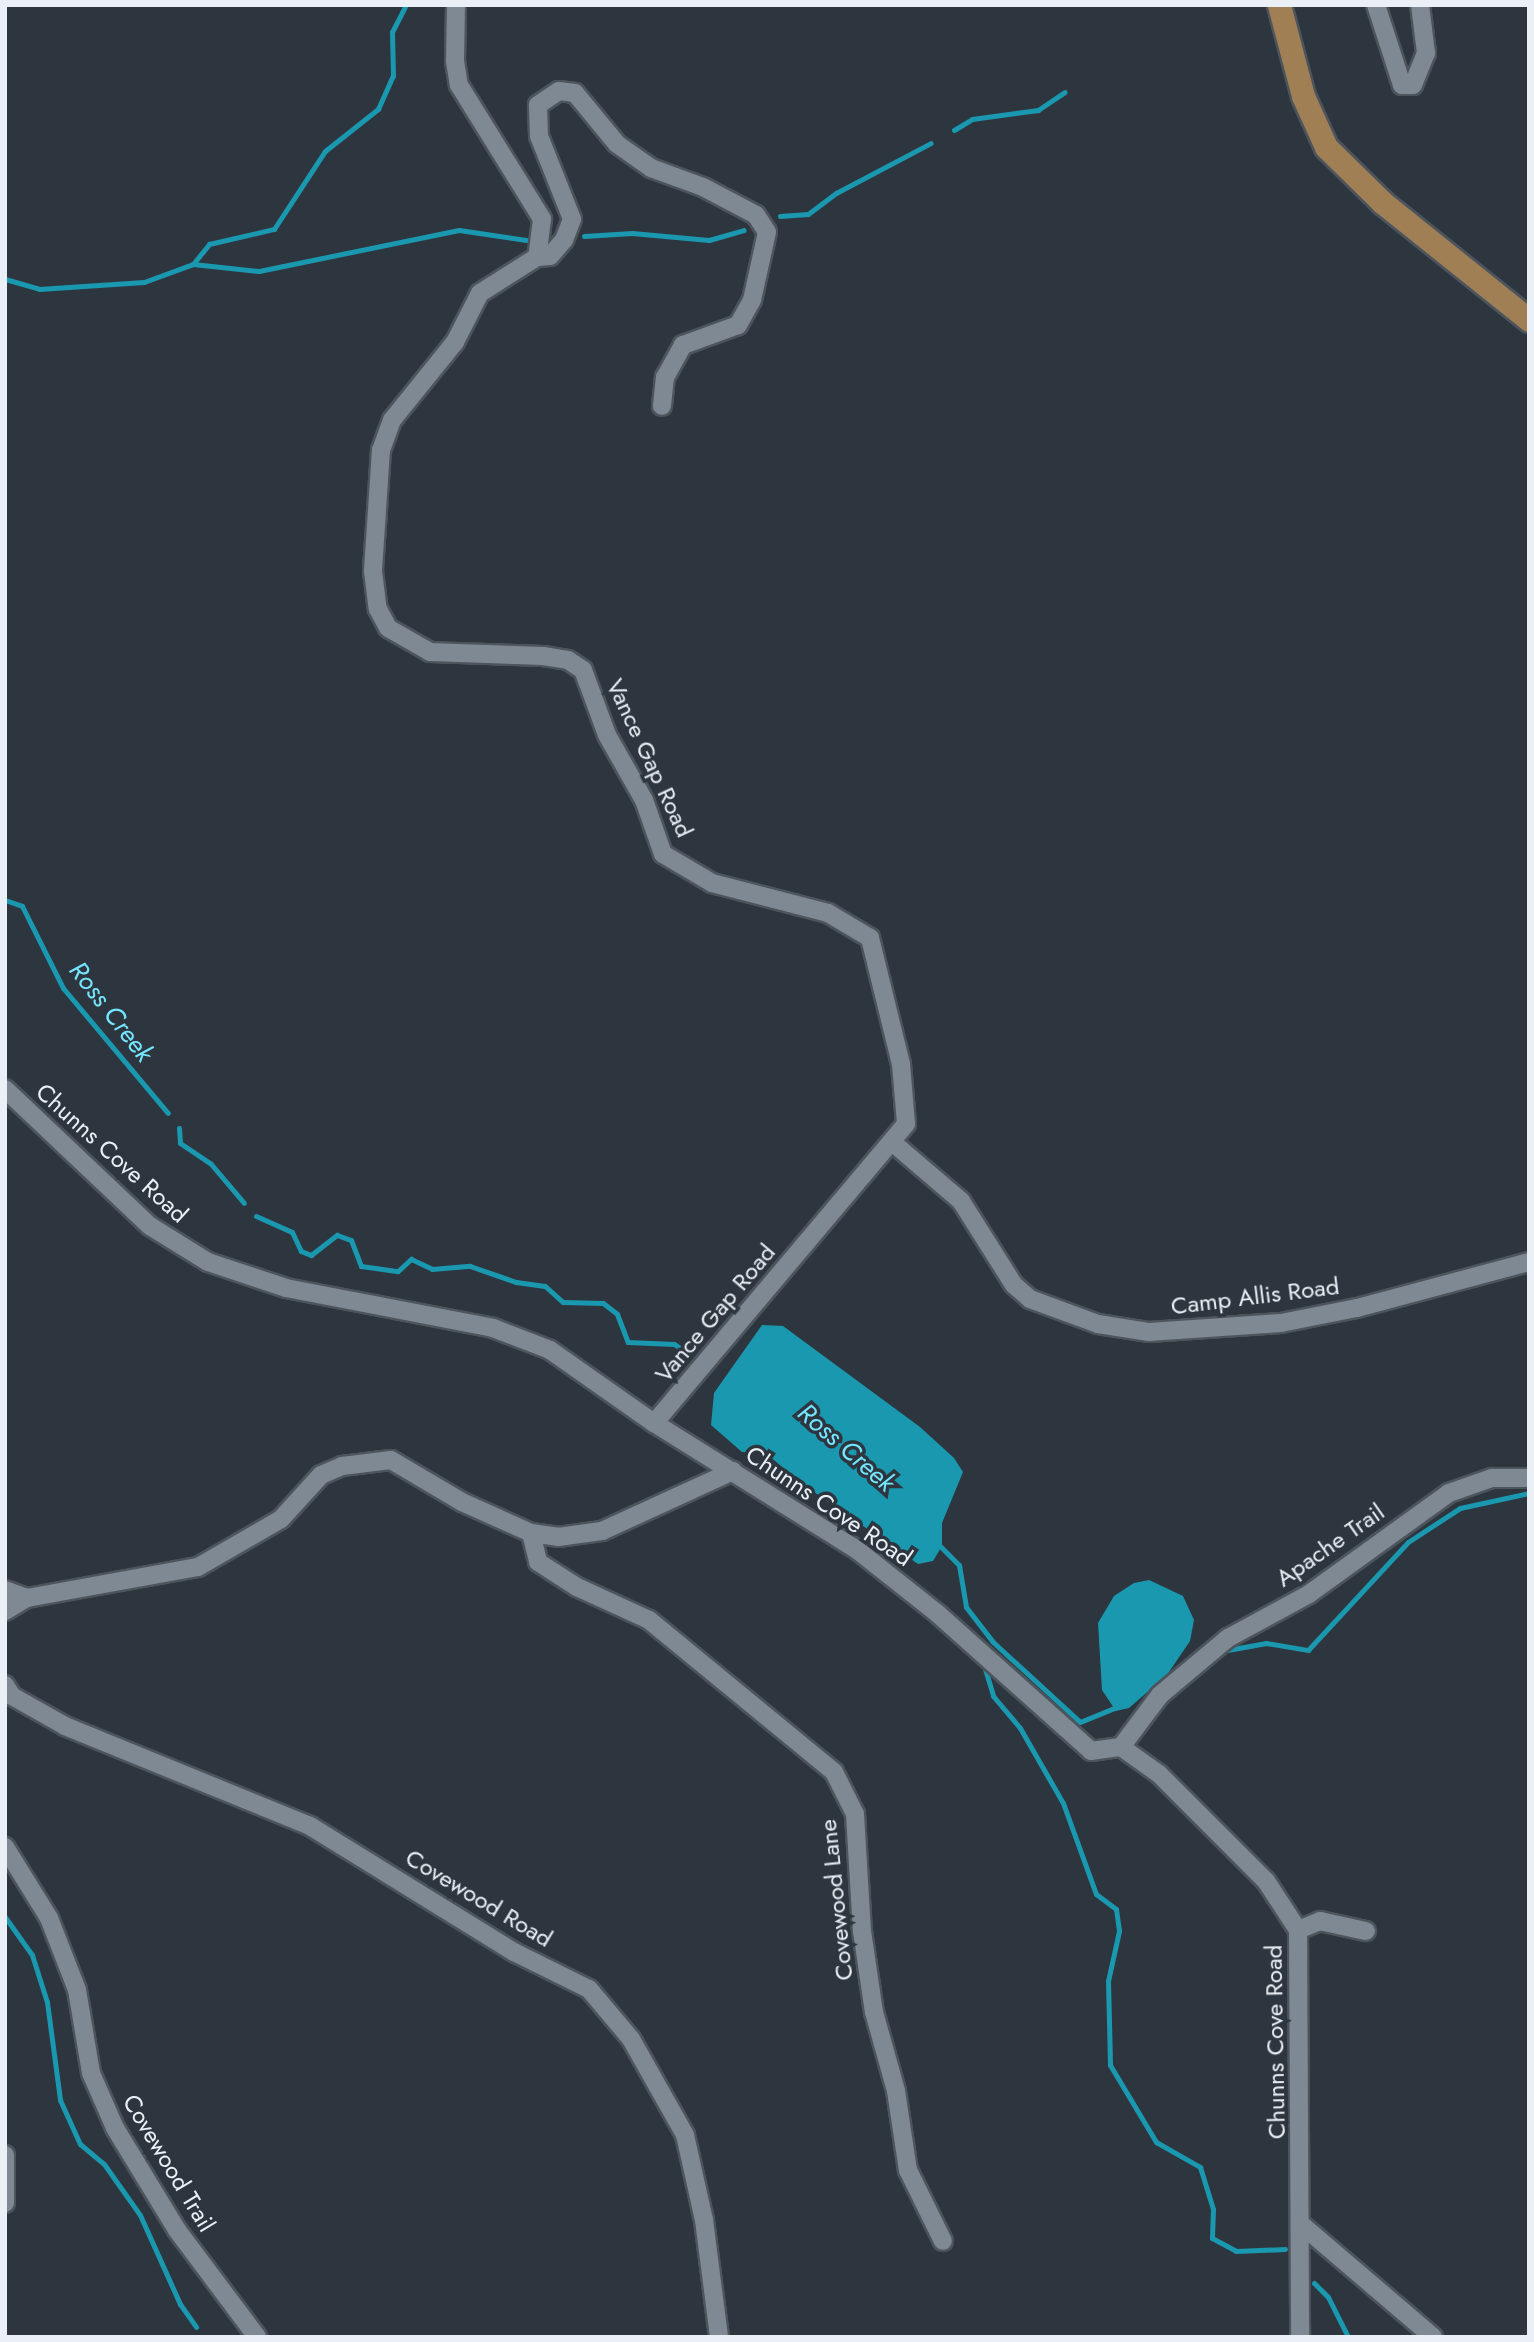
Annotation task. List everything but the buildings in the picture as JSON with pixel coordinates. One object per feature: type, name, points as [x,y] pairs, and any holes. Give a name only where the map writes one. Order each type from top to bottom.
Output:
[{"type":"main road","points":[[1279,5],[1310,117],[1340,166],[1529,320]]},
{"type":"street","points":[[456,5],[454,61],[459,85],[542,219],[537,257]]},
{"type":"street","points":[[1376,5],[1402,85],[1413,85],[1426,53],[1420,5]]},
{"type":"street","name":"Vance Gap Road","points":[[654,1423],[906,1124],[901,1064],[870,938],[828,913],[712,883],[663,854],[644,800],[607,734],[583,670],[568,660],[542,656],[430,652],[388,628],[378,609],[373,571],[381,450],[393,419],[423,376],[454,342],[480,293],[537,257],[550,257],[564,240],[572,219],[539,135],[538,105],[559,91],[575,93],[617,144],[651,168],[703,187],[756,215],[767,232],[752,300],[738,325],[683,345],[665,377],[662,406]]},
{"type":"street","name":"Chunns Cove Road","points":[[5,1089],[150,1226],[195,1256],[286,1287],[441,1316],[521,1337],[550,1350],[654,1423],[856,1549],[909,1589],[1091,1751],[1121,1748],[1159,1774],[1266,1881],[1298,1930],[1303,2226],[1300,2337]]},
{"type":"street","name":"Camp Allis Road","points":[[892,1142],[961,1201],[1014,1285],[1030,1300],[1098,1324],[1149,1332],[1280,1323],[1357,1308],[1529,1262]]},
{"type":"street","points":[[5,1611],[27,1598],[198,1567],[281,1519],[321,1475],[355,1464],[391,1460],[463,1502],[531,1533],[558,1537],[602,1531],[733,1471]]},
{"type":"street","name":"Apache Trail","points":[[1121,1748],[1160,1695],[1228,1638],[1309,1594],[1449,1493],[1492,1478],[1529,1478]]},
{"type":"street","name":"Covewood Lane","points":[[531,1533],[538,1562],[577,1587],[649,1620],[834,1772],[855,1814],[862,1931],[874,2012],[896,2091],[908,2170],[943,2241]]},
{"type":"street","points":[[5,1590],[27,1598]]},
{"type":"street","name":"Covewood Road","points":[[5,1685],[12,1696],[65,1726],[310,1826],[513,1952],[589,1989],[631,2039],[685,2135],[704,2220],[719,2337]]},
{"type":"street","name":"Covewood Trail","points":[[5,1847],[49,1918],[78,1990],[91,2073],[115,2128],[177,2230],[257,2337]]},
{"type":"street","points":[[1298,1930],[1320,1922],[1366,1931]]},
{"type":"street","points":[[5,2155],[5,2203]]},
{"type":"street","points":[[1303,2226],[1433,2337]]},
{"type":"water","points":[[762,1325],[783,1326],[920,1427],[954,1458],[963,1472],[942,1523],[942,1546],[933,1561],[918,1564],[798,1481],[767,1454],[742,1452],[711,1425],[714,1393]]},
{"type":"water","points":[[1149,1580],[1183,1596],[1194,1620],[1190,1641],[1167,1675],[1129,1708],[1116,1711],[1102,1690],[1098,1623],[1114,1596],[1134,1583]]},
{"type":"waterway","points":[[193,264],[209,244],[274,229],[325,151],[378,109],[393,76],[392,32],[406,5]]},
{"type":"waterway","points":[[954,130],[972,119],[1038,110],[1065,92]]},
{"type":"waterway","points":[[780,216],[808,214],[836,193],[931,143]]},
{"type":"waterway","points":[[5,279],[39,289],[144,282],[193,264],[259,271],[459,230],[526,240]]},
{"type":"waterway","points":[[584,236],[632,233],[709,240],[744,230]]},
{"type":"waterway","name":"Ross Creek","points":[[5,900],[22,906],[63,988],[168,1113]]},
{"type":"waterway","name":"Ross Creek","points":[[179,1128],[180,1143],[211,1164],[244,1203]]},
{"type":"waterway","name":"Ross Creek","points":[[256,1216],[292,1232],[301,1251],[311,1255],[337,1235],[351,1240],[361,1266],[398,1271],[411,1259],[432,1269],[470,1266],[516,1282],[545,1286],[563,1302],[603,1303],[617,1314],[628,1342],[674,1344],[688,1353]]},
{"type":"waterway","points":[[1222,1651],[1266,1643],[1308,1650],[1408,1542],[1460,1508],[1529,1493]]},
{"type":"waterway","points":[[937,1543],[959,1565],[966,1607],[993,1642],[1080,1722],[1119,1706]]},
{"type":"waterway","points":[[985,1669],[993,1696],[1020,1728],[1063,1803],[1096,1894],[1116,1909],[1119,1931],[1108,1981],[1110,2065],[1156,2142],[1200,2167],[1213,2209],[1212,2238],[1236,2251],[1285,2249]]},
{"type":"waterway","points":[[5,1917],[32,1955],[47,2002],[60,2100],[80,2144],[104,2164],[140,2215],[180,2304],[196,2327]]},
{"type":"waterway","points":[[1314,2283],[1328,2297],[1348,2337]]}]
